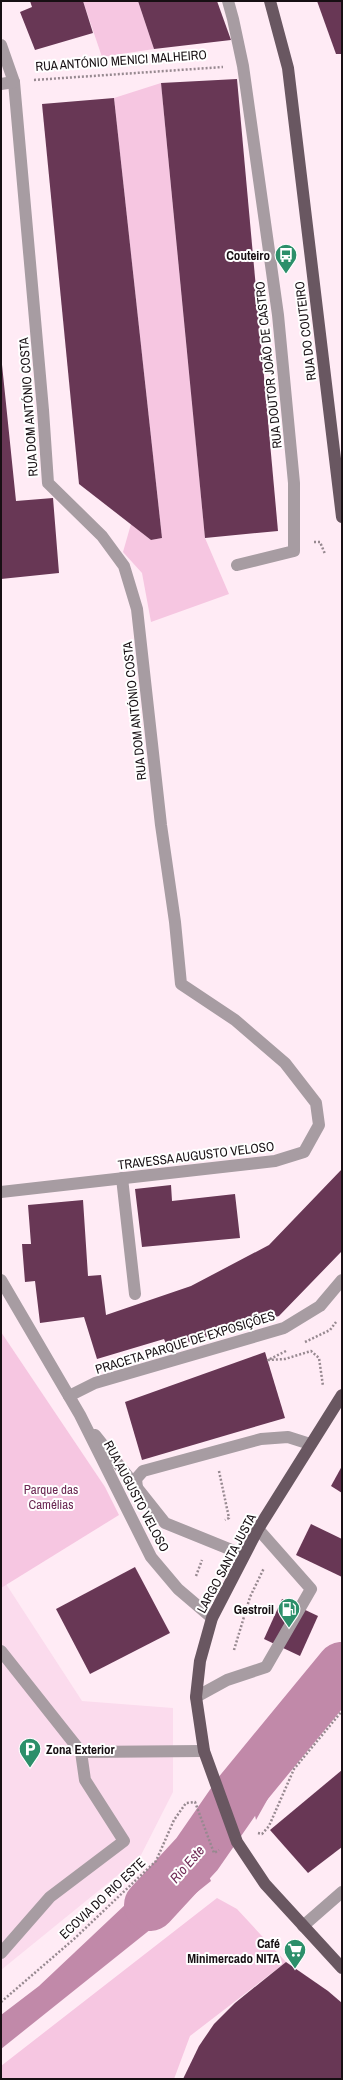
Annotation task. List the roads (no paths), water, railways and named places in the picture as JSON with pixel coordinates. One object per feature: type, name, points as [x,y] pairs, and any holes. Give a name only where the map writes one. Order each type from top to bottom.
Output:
[{"type":"main road","name":"RUA DO COUTEIRO","points":[[270,1],[288,68],[342,512]]},
{"type":"main road","name":"LARGO SANTA JUSTA","points":[[342,1395],[258,1529],[212,1618],[200,1661],[196,1696],[204,1751],[240,1847],[265,1884],[342,1968]]},
{"type":"street","name":"RUA DOUTOR JOÃO DE CASTRO","points":[[228,1],[243,66],[279,322],[294,483],[294,551],[237,565]]},
{"type":"street","name":"RUA DOM ANTÓNIO COSTA","points":[[1,45],[14,82],[48,483],[102,536],[124,566],[136,609],[161,825],[176,922],[181,984]]},
{"type":"street","points":[[1,84],[14,82]]},
{"type":"street","name":"TRAVESSA AUGUSTO VELOSO","points":[[1,1192],[275,1161],[304,1152],[319,1125],[316,1102],[285,1063],[235,1020],[181,984]]},
{"type":"street","points":[[122,1178],[135,1294]]},
{"type":"street","name":"RUA AUGUSTO VELOSO","points":[[1,1280],[80,1415],[151,1557],[178,1589],[212,1618]]},
{"type":"street","name":"PRACETA PARQUE DE EXPOSIÇÕES","points":[[69,1396],[95,1383],[284,1328],[320,1306],[342,1280]]},
{"type":"street","name":"RUA AUGUSTO VELOSO","points":[[80,1415],[165,1523],[244,1554]]},
{"type":"street","points":[[137,1488],[136,1479],[143,1471],[216,1453],[262,1439],[288,1437],[310,1444]]},
{"type":"street","points":[[196,1696],[227,1680],[266,1667],[311,1589],[258,1529]]},
{"type":"street","points":[[1,1651],[81,1752],[85,1780],[124,1842],[50,1897],[1,1953]]},
{"type":"street","points":[[81,1752],[204,1751]]},
{"type":"street","points":[[303,1926],[342,1892]]},
{"type":"water","points":[[342,1659],[342,1702],[289,1761],[256,1820],[241,1751]]},
{"type":"water","points":[[187,1827],[211,1881],[1,2049],[1,2015],[39,1986],[144,1887]]},
{"type":"waterway","name":"Rio Este","points":[[150,1905],[197,1854],[240,1792],[342,1668]]},
{"type":"place","name":"Couteiro","points":[[286,274]]},
{"type":"place","name":"Gestroil","points":[[289,1628]]},
{"type":"place","name":"Zona Exterior","points":[[30,1768]]},
{"type":"place","name":"Café Minimercado NITA","points":[[295,1970]]},
{"type":"park label","name":"Parque das Camélias","points":[[51,1496]]}]
